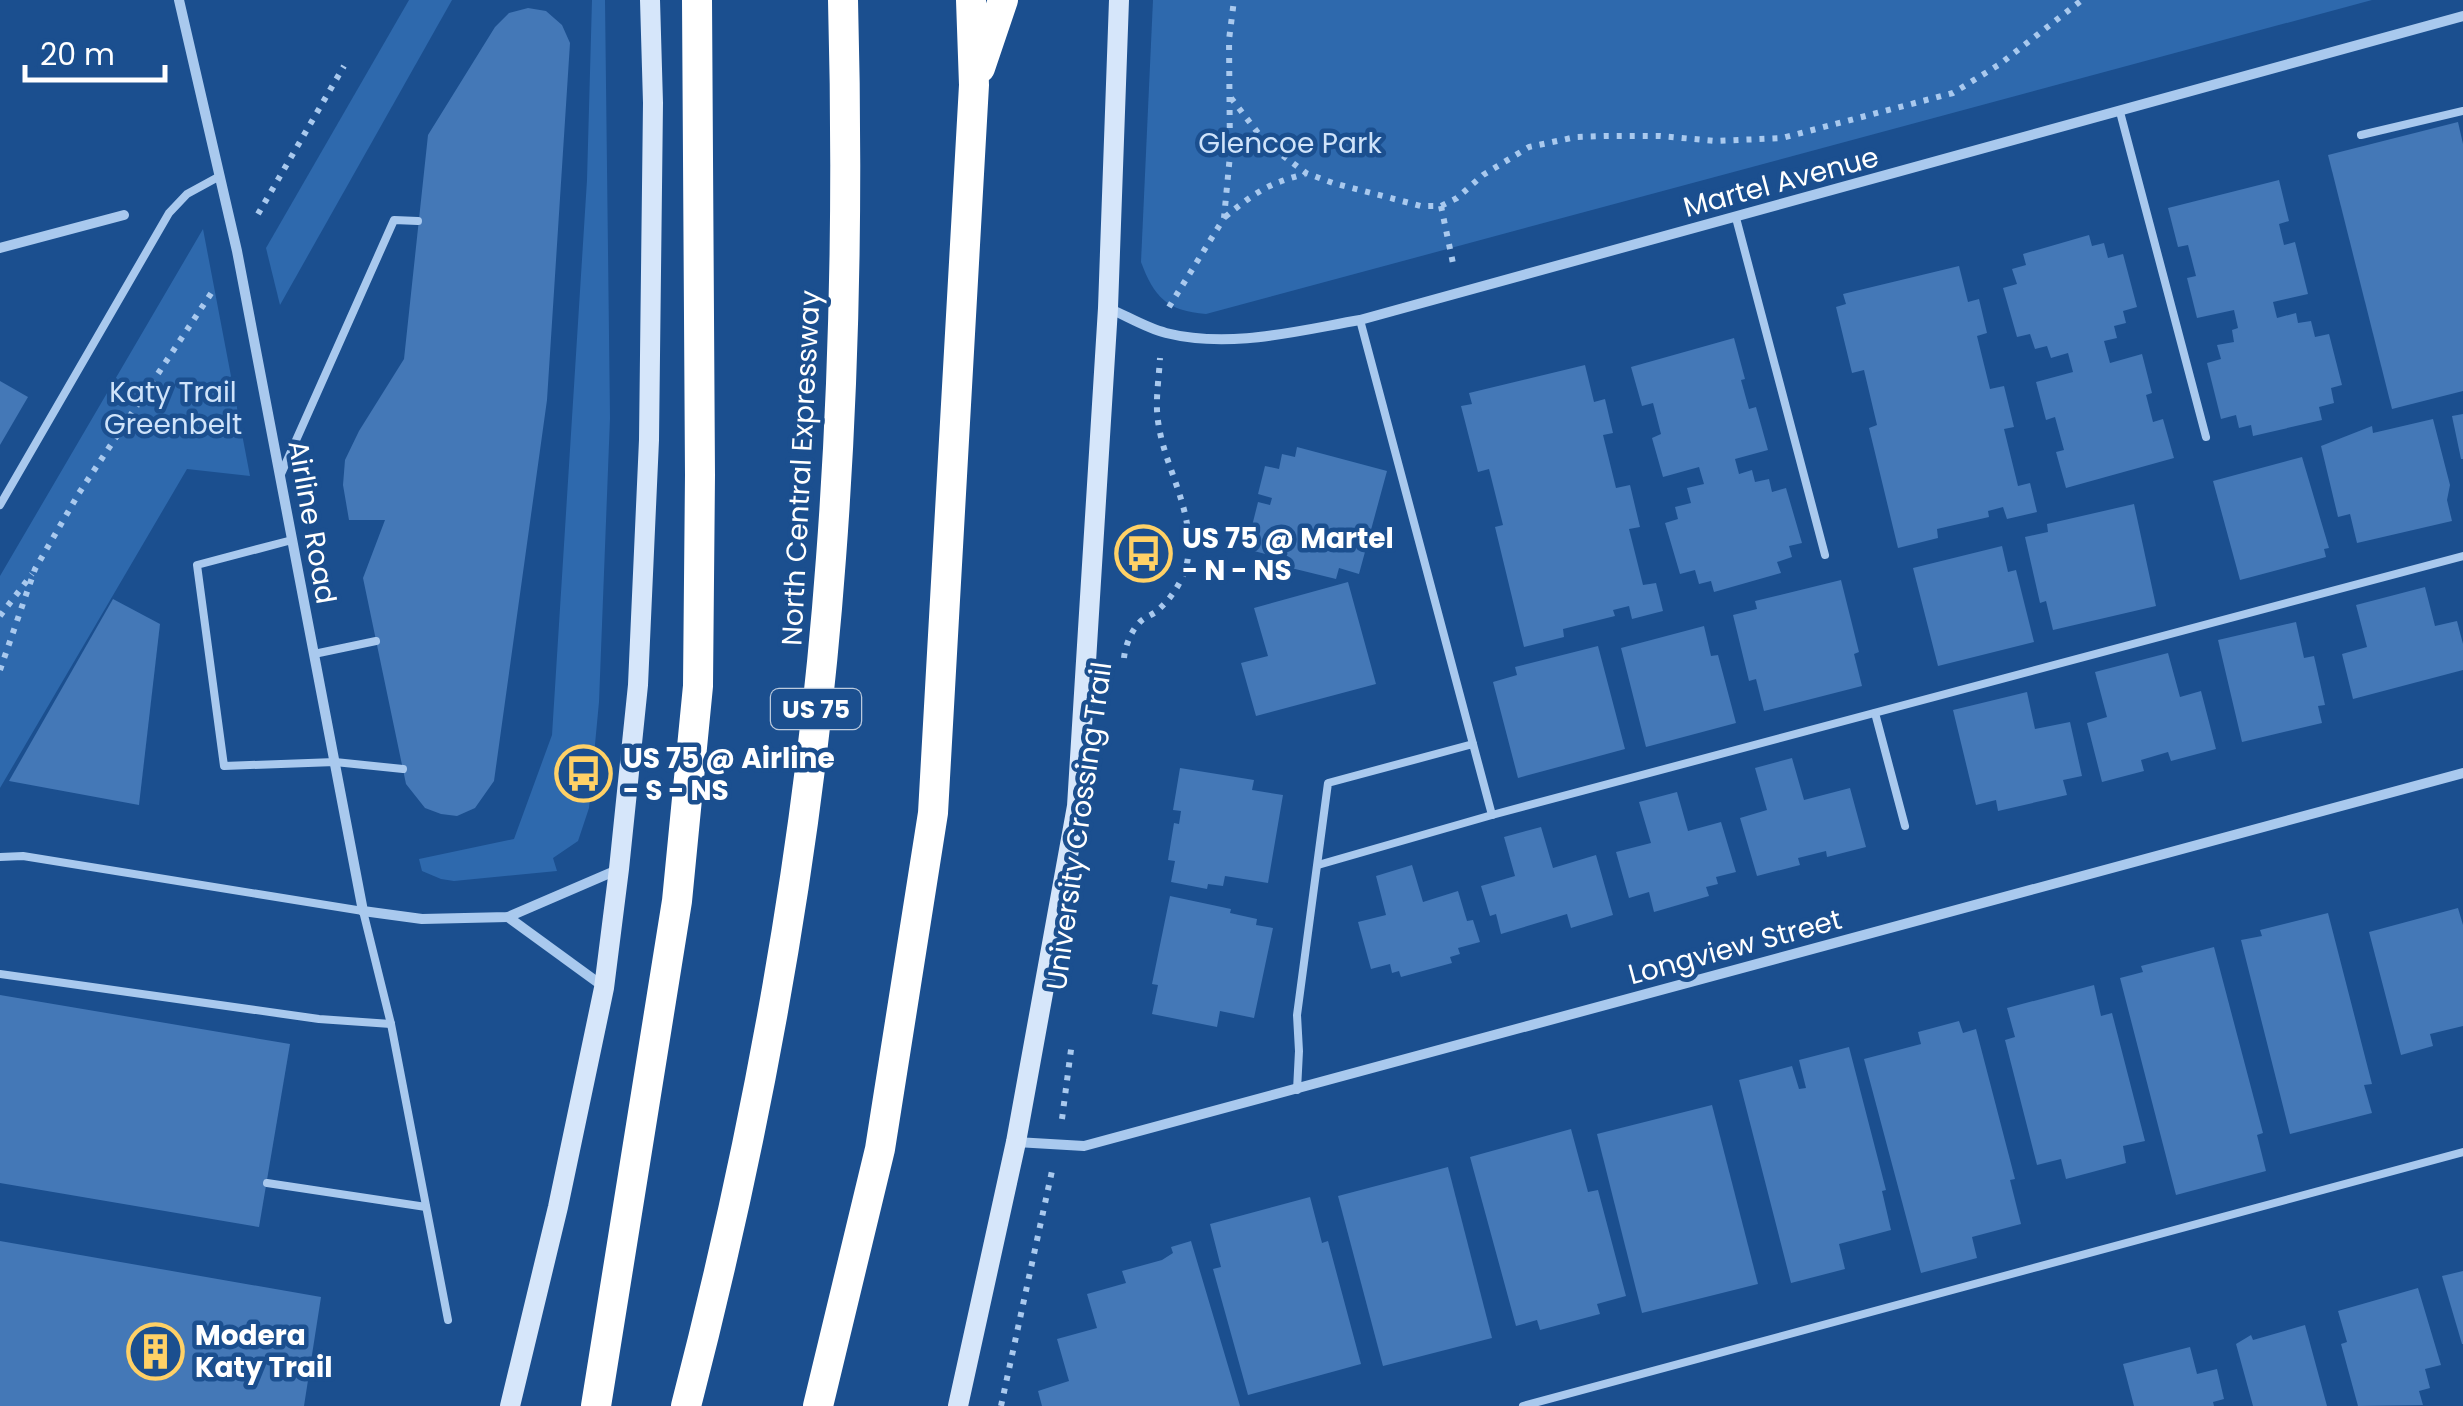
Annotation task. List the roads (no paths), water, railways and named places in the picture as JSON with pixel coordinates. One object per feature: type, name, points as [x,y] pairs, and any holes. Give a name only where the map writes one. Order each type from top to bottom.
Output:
[{"type":"highway","points":[[596,1406],[677,902],[698,686],[697,0]]},
{"type":"highway","name":"North Central Expressway","points":[[686,1406],[762,1072],[814,734],[831,561],[841,390],[846,187],[844,0]]},
{"type":"highway","points":[[818,1406],[880,1149],[932,813],[974,84],[971,0]]},
{"type":"highway","points":[[974,84],[1003,0]]},
{"type":"main road","points":[[510,1406],[558,1207],[604,988],[638,685],[649,440],[653,103],[650,0]]},
{"type":"main road","points":[[958,1406],[1016,1142],[1077,806],[1108,308],[1119,0]]},
{"type":"street","name":"Airline Road","points":[[179,0],[220,176],[281,474],[363,912]]},
{"type":"street","name":"Martel Avenue","points":[[1108,308],[1161,332],[1198,339],[1236,340],[1360,320],[2463,16]]},
{"type":"street","points":[[0,248],[124,215]]},
{"type":"street","name":"Longview Street","points":[[1016,1142],[1084,1146],[2463,773]]},
{"type":"street","points":[[363,912],[422,919],[508,917],[619,869]]},
{"type":"street","points":[[508,917],[604,988]]},
{"type":"lane","points":[[2120,112],[2206,437]]},
{"type":"lane","points":[[2361,135],[2463,112]]},
{"type":"lane","points":[[0,505],[168,213],[186,194],[220,176]]},
{"type":"lane","points":[[1736,218],[1825,555]]},
{"type":"lane","points":[[281,474],[394,220],[418,221]]},
{"type":"lane","points":[[1360,320],[1492,815]]},
{"type":"lane","points":[[292,540],[197,564],[224,766],[335,762],[403,769]]},
{"type":"lane","points":[[1318,866],[1492,815],[2463,556]]},
{"type":"lane","points":[[314,654],[376,641]]},
{"type":"lane","points":[[1875,713],[1905,826]]},
{"type":"lane","points":[[1296,1090],[1297,1015],[1328,783],[1473,744]]},
{"type":"lane","points":[[0,857],[22,856],[363,912],[391,1024],[448,1320]]},
{"type":"lane","points":[[0,974],[320,1019],[391,1024]]},
{"type":"lane","points":[[1524,1406],[2463,1152]]},
{"type":"lane","points":[[267,1183],[426,1207]]},
{"type":"place","name":"US 75 @ Martel - N - NS","points":[[1143,554]]},
{"type":"place","name":"US 75 @ Airline - S - NS","points":[[584,774]]},
{"type":"place","name":"Modera Katy Trail","points":[[156,1351]]},
{"type":"park label","name":"Glencoe Park","points":[[1290,143]]},
{"type":"park label","name":"Katy Trail Greenbelt","points":[[173,408]]}]
